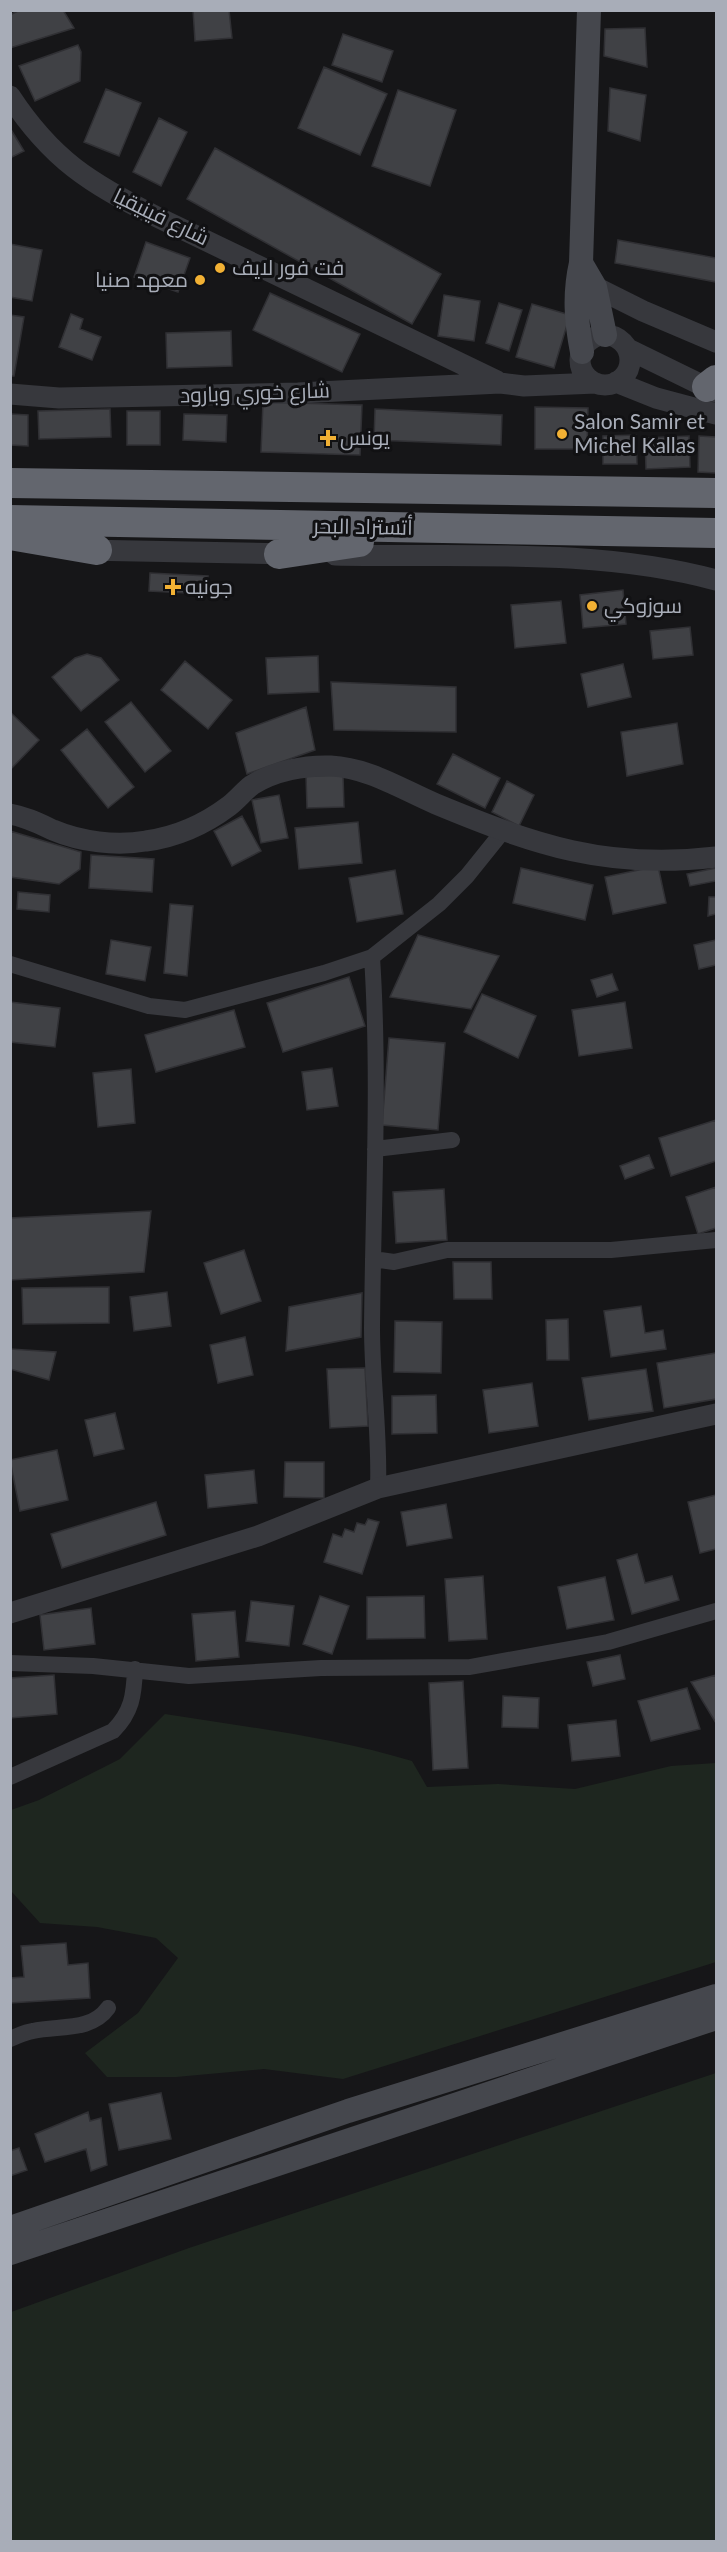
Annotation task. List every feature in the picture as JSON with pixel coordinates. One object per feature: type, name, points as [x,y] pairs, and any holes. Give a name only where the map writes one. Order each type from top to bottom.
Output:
[{"type":"highway","name":"أتستراد البحر","points":[[10,483],[717,493]]},
{"type":"highway","name":"أتستراد البحر","points":[[10,520],[717,533]]},
{"type":"highway","points":[[279,554],[392,538],[432,529]]},
{"type":"highway","points":[[10,535],[97,550]]},
{"type":"main road","points":[[581,356],[576,321],[584,278],[589,10]]},
{"type":"main road","points":[[584,278],[616,340]]},
{"type":"main road","points":[[10,2228],[348,2111],[717,1996]]},
{"type":"main road","points":[[10,2253],[717,2019]]},
{"type":"street","name":"شارع فينيقيا","points":[[10,96],[45,144],[64,161],[106,190],[157,217],[500,383]]},
{"type":"street","points":[[584,278],[643,311],[717,342]]},
{"type":"street","points":[[616,340],[643,311]]},
{"type":"street","points":[[500,383],[524,386],[606,383],[629,368],[616,340]]},
{"type":"street","points":[[553,386],[581,356],[587,343],[616,340],[714,393]]},
{"type":"street","points":[[581,356],[588,378],[656,398],[714,393]]},
{"type":"street","name":"شارع خوري وبارود","points":[[10,394],[83,398],[298,393],[500,383]]},
{"type":"street","points":[[10,549],[544,558],[623,562],[717,580]]},
{"type":"street","points":[[10,814],[26,817],[54,831],[84,839],[114,843],[145,841],[176,834],[204,822],[230,806],[252,785],[271,777],[290,770],[329,766],[369,772],[435,803],[546,846],[591,856],[637,861],[681,861],[717,857]]},
{"type":"street","points":[[10,964],[149,1006],[185,1010],[372,957],[439,904],[467,876],[504,830]]},
{"type":"street","points":[[372,957],[377,1069],[372,1350],[380,1444],[378,1488]]},
{"type":"street","points":[[375,1149],[452,1140]]},
{"type":"street","points":[[373,1259],[394,1262],[447,1250],[611,1250],[717,1240]]},
{"type":"street","points":[[10,1613],[258,1536],[378,1488],[717,1414]]},
{"type":"street","points":[[10,1663],[135,1669],[189,1676],[321,1668],[470,1667],[608,1641],[717,1611]]},
{"type":"street","points":[[10,1777],[113,1731],[125,1718],[134,1699],[135,1669]]},
{"type":"street","points":[[10,2039],[32,2031],[86,2024],[102,2016],[108,2008]]},
{"type":"shaded area","points":[[165,1714],[320,1739],[412,1761],[427,1787],[498,1784],[575,1789],[671,1766],[716,1763],[716,1962],[343,2079],[264,2069],[176,2077],[107,2077],[85,2053],[138,2013],[178,1958],[156,1938],[97,1927],[40,1923],[11,1891],[11,1810],[39,1800],[120,1759]]},
{"type":"shaded area","points":[[716,2073],[716,2541],[11,2541],[11,2312],[189,2248]]},
{"type":"building","points":[[20,10],[63,10],[74,28],[10,48],[10,15]]},
{"type":"building","points":[[193,10],[229,10],[232,38],[195,41]]},
{"type":"building","points":[[645,28],[647,67],[604,56],[605,29]]},
{"type":"building","points":[[343,34],[393,51],[382,82],[332,65]]},
{"type":"building","points":[[78,45],[81,52],[80,81],[35,101],[19,66]]},
{"type":"building","points":[[324,67],[387,94],[360,155],[298,128]]},
{"type":"building","points":[[610,88],[646,95],[640,141],[608,131]]},
{"type":"building","points":[[106,89],[141,103],[119,156],[84,142]]},
{"type":"building","points":[[398,90],[456,110],[430,186],[372,166]]},
{"type":"building","points":[[159,118],[187,132],[161,186],[133,172]]},
{"type":"building","points":[[10,128],[24,151],[10,158]]},
{"type":"building","points":[[215,148],[441,274],[412,324],[187,199]]},
{"type":"building","points":[[618,240],[716,258],[716,282],[615,263]]},
{"type":"building","points":[[146,242],[190,258],[178,292],[134,277]]},
{"type":"building","points":[[10,244],[42,250],[32,301],[10,297]]},
{"type":"building","points":[[270,293],[360,334],[342,372],[253,330]]},
{"type":"building","points":[[444,295],[480,301],[474,341],[438,336]]},
{"type":"building","points":[[499,303],[522,310],[509,351],[486,343]]},
{"type":"building","points":[[532,304],[570,315],[554,368],[516,357]]},
{"type":"building","points":[[71,314],[83,319],[80,329],[101,337],[92,360],[59,347]]},
{"type":"building","points":[[10,315],[24,317],[14,376],[10,376]]},
{"type":"building","points":[[231,331],[232,366],[167,368],[166,333]]},
{"type":"building","points":[[263,402],[362,405],[360,455],[261,452]]},
{"type":"building","points":[[535,407],[588,408],[587,449],[535,449]]},
{"type":"building","points":[[110,409],[111,437],[39,439],[38,411]]},
{"type":"building","points":[[375,409],[502,415],[501,445],[374,440]]},
{"type":"building","points":[[127,411],[160,411],[160,445],[127,445]]},
{"type":"building","points":[[10,414],[28,415],[28,446],[10,445]]},
{"type":"building","points":[[184,414],[227,415],[226,442],[183,440]]},
{"type":"building","points":[[636,435],[637,464],[603,464],[603,436]]},
{"type":"building","points":[[689,436],[690,467],[646,469],[645,438]]},
{"type":"building","points":[[699,436],[716,437],[716,473],[698,472]]},
{"type":"building","points":[[150,573],[208,576],[207,594],[149,591]]},
{"type":"building","points":[[623,590],[626,624],[583,628],[580,595]]},
{"type":"building","points":[[561,601],[566,643],[515,648],[511,605]]},
{"type":"building","points":[[690,627],[693,655],[653,659],[650,631]]},
{"type":"building","points":[[87,654],[101,658],[119,680],[81,711],[52,677],[75,658]]},
{"type":"building","points":[[318,656],[319,692],[268,694],[266,658]]},
{"type":"building","points":[[185,661],[232,700],[208,729],[161,690]]},
{"type":"building","points":[[623,664],[631,697],[588,707],[581,674]]},
{"type":"building","points":[[331,682],[456,687],[456,732],[334,730]]},
{"type":"building","points":[[131,702],[171,751],[145,772],[105,722]]},
{"type":"building","points":[[306,707],[315,750],[247,774],[236,733]]},
{"type":"building","points":[[10,712],[39,740],[10,770]]},
{"type":"building","points":[[677,723],[683,764],[627,776],[621,732]]},
{"type":"building","points":[[87,729],[134,787],[108,808],[61,750]]},
{"type":"building","points":[[453,754],[500,778],[485,808],[437,784]]},
{"type":"building","points":[[343,775],[344,807],[307,808],[306,776]]},
{"type":"building","points":[[507,781],[534,795],[519,826],[492,812]]},
{"type":"building","points":[[279,795],[288,838],[261,843],[252,800]]},
{"type":"building","points":[[242,816],[261,851],[232,866],[214,831]]},
{"type":"building","points":[[358,822],[362,863],[299,869],[295,828]]},
{"type":"building","points":[[10,831],[81,852],[80,869],[59,884],[10,877]]},
{"type":"building","points":[[91,855],[154,859],[152,892],[89,888]]},
{"type":"building","points":[[658,866],[666,903],[613,914],[605,877]]},
{"type":"building","points":[[521,868],[593,885],[585,920],[513,903]]},
{"type":"building","points":[[716,868],[716,881],[690,886],[687,874]]},
{"type":"building","points":[[395,870],[403,914],[357,922],[349,878]]},
{"type":"building","points":[[18,892],[50,895],[49,912],[17,909]]},
{"type":"building","points":[[709,897],[716,897],[716,914],[708,916]]},
{"type":"building","points":[[170,904],[193,906],[187,976],[164,973]]},
{"type":"building","points":[[418,935],[499,956],[471,1009],[390,997]]},
{"type":"building","points":[[111,940],[151,947],[145,981],[106,974]]},
{"type":"building","points":[[716,940],[716,965],[699,969],[694,945]]},
{"type":"building","points":[[612,974],[618,990],[597,997],[591,980]]},
{"type":"building","points":[[349,977],[365,1026],[283,1052],[267,1003]]},
{"type":"building","points":[[482,994],[536,1016],[518,1058],[464,1032]]},
{"type":"building","points":[[10,1002],[60,1008],[55,1047],[10,1042]]},
{"type":"building","points":[[625,1002],[632,1048],[579,1056],[572,1010]]},
{"type":"building","points":[[234,1010],[245,1047],[156,1072],[145,1035]]},
{"type":"building","points":[[389,1038],[445,1043],[438,1130],[382,1125]]},
{"type":"building","points":[[332,1068],[338,1106],[307,1110],[302,1072]]},
{"type":"building","points":[[131,1069],[135,1123],[98,1127],[93,1073]]},
{"type":"building","points":[[716,1120],[716,1161],[671,1176],[659,1138]]},
{"type":"building","points":[[649,1155],[654,1168],[625,1179],[620,1166]]},
{"type":"building","points":[[716,1187],[716,1228],[698,1234],[686,1197]]},
{"type":"building","points":[[444,1189],[447,1240],[396,1243],[393,1192]]},
{"type":"building","points":[[151,1211],[144,1272],[10,1280],[10,1218]]},
{"type":"building","points":[[244,1250],[261,1301],[221,1314],[204,1263]]},
{"type":"building","points":[[453,1262],[491,1262],[492,1299],[454,1299]]},
{"type":"building","points":[[109,1287],[109,1323],[23,1324],[22,1288]]},
{"type":"building","points":[[167,1292],[171,1326],[134,1331],[130,1297]]},
{"type":"building","points":[[362,1293],[361,1337],[286,1351],[289,1307]]},
{"type":"building","points":[[641,1306],[645,1333],[663,1330],[666,1349],[611,1357],[604,1311]]},
{"type":"building","points":[[568,1319],[569,1360],[547,1360],[546,1320]]},
{"type":"building","points":[[395,1321],[442,1322],[441,1373],[394,1372]]},
{"type":"building","points":[[245,1337],[253,1375],[218,1383],[210,1345]]},
{"type":"building","points":[[10,1349],[56,1352],[49,1380],[10,1369]]},
{"type":"building","points":[[716,1353],[716,1399],[664,1408],[657,1363]]},
{"type":"building","points":[[365,1368],[368,1426],[330,1428],[327,1369]]},
{"type":"building","points":[[646,1369],[653,1411],[589,1420],[582,1378]]},
{"type":"building","points":[[532,1383],[538,1426],[489,1433],[483,1390]]},
{"type":"building","points":[[436,1395],[437,1433],[392,1434],[392,1396]]},
{"type":"building","points":[[115,1413],[124,1449],[94,1456],[85,1420]]},
{"type":"building","points":[[57,1450],[68,1500],[20,1511],[10,1460]]},
{"type":"building","points":[[285,1462],[324,1462],[324,1498],[284,1497]]},
{"type":"building","points":[[254,1470],[257,1503],[208,1508],[205,1475]]},
{"type":"building","points":[[716,1495],[716,1549],[700,1553],[688,1502]]},
{"type":"building","points":[[156,1502],[166,1535],[62,1568],[51,1534]]},
{"type":"building","points":[[446,1504],[452,1538],[407,1546],[401,1512]]},
{"type":"building","points":[[368,1519],[379,1522],[362,1574],[324,1562],[333,1534],[342,1537],[345,1529],[354,1532],[357,1523],[365,1525]]},
{"type":"building","points":[[637,1554],[645,1583],[672,1576],[679,1600],[632,1614],[617,1560]]},
{"type":"building","points":[[483,1576],[487,1639],[449,1641],[445,1579]]},
{"type":"building","points":[[605,1577],[614,1620],[567,1629],[558,1587]]},
{"type":"building","points":[[320,1596],[349,1606],[332,1654],[303,1644]]},
{"type":"building","points":[[424,1596],[425,1638],[367,1639],[367,1597]]},
{"type":"building","points":[[251,1601],[294,1606],[289,1646],[246,1641]]},
{"type":"building","points":[[91,1608],[95,1644],[44,1650],[40,1615]]},
{"type":"building","points":[[235,1611],[239,1657],[196,1661],[192,1614]]},
{"type":"building","points":[[620,1655],[625,1679],[593,1686],[587,1662]]},
{"type":"building","points":[[54,1675],[57,1714],[10,1718],[10,1678]]},
{"type":"building","points":[[716,1675],[716,1723],[691,1682]]},
{"type":"building","points":[[463,1681],[468,1768],[433,1770],[429,1683]]},
{"type":"building","points":[[687,1688],[700,1729],[651,1741],[638,1701]]},
{"type":"building","points":[[503,1696],[539,1698],[538,1728],[502,1727]]},
{"type":"building","points":[[616,1720],[620,1756],[572,1761],[568,1725]]},
{"type":"building","points":[[66,1943],[68,1965],[88,1963],[90,1998],[10,2003],[10,1978],[24,1977],[21,1946]]},
{"type":"building","points":[[161,2093],[171,2139],[119,2150],[109,2104]]},
{"type":"building","points":[[88,2112],[90,2121],[101,2118],[107,2165],[91,2171],[86,2149],[45,2162],[35,2134]]},
{"type":"building","points":[[19,2148],[27,2170],[10,2176],[10,2151]]},
{"type":"place","name":"فت فور لايف","points":[[220,268]]},
{"type":"place","name":"معهد صنيا","points":[[200,280]]},
{"type":"place","name":"Salon Samir et Michel Kallas","points":[[562,434]]},
{"type":"place","name":"يونس","points":[[328,438]]},
{"type":"place","name":"جونيه","points":[[173,587]]},
{"type":"place","name":"سوزوكي","points":[[592,606]]}]
